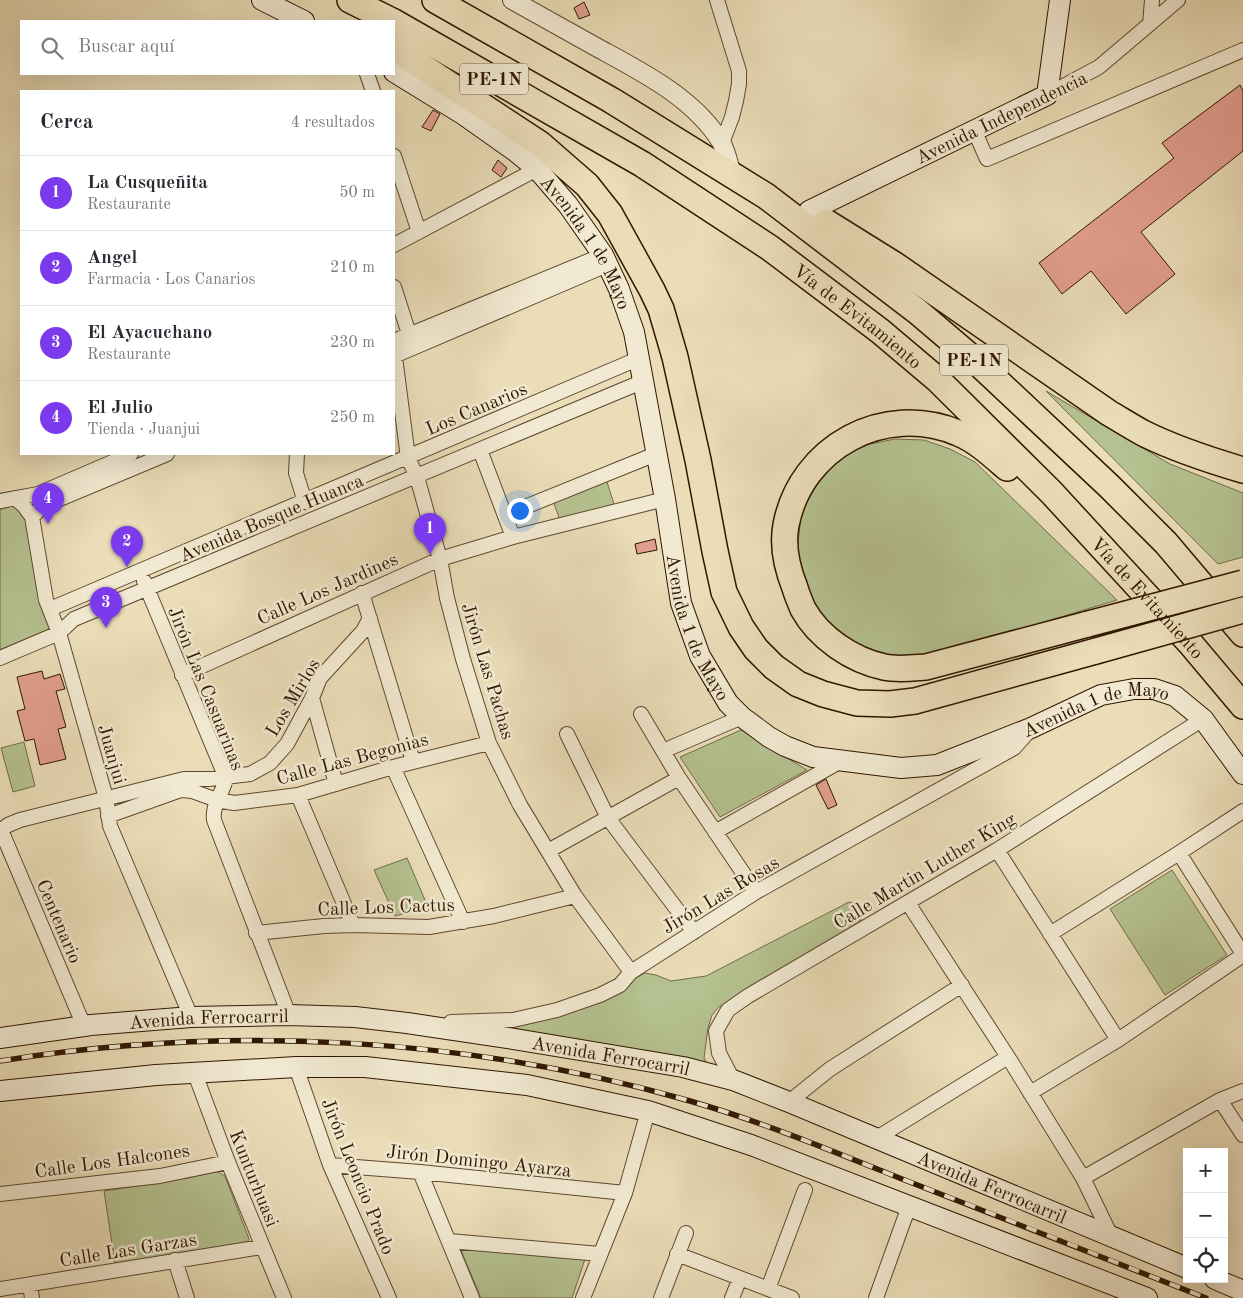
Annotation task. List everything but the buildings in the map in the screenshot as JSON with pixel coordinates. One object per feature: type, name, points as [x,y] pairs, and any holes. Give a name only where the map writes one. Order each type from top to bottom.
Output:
[{"type":"highway","points":[[332,0],[358,20]]},
{"type":"highway","name":"Vía de Evitamiento","points":[[350,0],[389,20]]},
{"type":"highway","name":"Vía de Evitamiento","points":[[436,0],[611,100],[766,196],[911,306],[979,364],[1072,450],[1166,543],[1243,634]]},
{"type":"highway","name":"Vía de Evitamiento","points":[[395,23],[626,155],[770,248],[880,331],[938,380],[1051,492],[1190,643],[1243,706]]},
{"type":"highway","points":[[395,49],[540,144],[587,185],[610,214],[661,309],[679,376],[724,592],[740,626],[756,650],[774,667],[798,684],[823,694],[857,703],[890,704],[915,701],[1243,610]]},
{"type":"highway","points":[[766,196],[809,211],[895,265],[1116,417],[1143,433],[1206,458],[1243,470]]},
{"type":"highway","points":[[1051,492],[1014,474],[986,450],[959,433],[918,423],[898,423],[876,427],[840,442],[823,457],[798,490],[786,527],[785,554],[790,576],[804,610],[822,633],[837,646],[860,658],[884,667],[903,669],[926,667],[1243,583]]},
{"type":"main road","points":[[262,0],[302,20]]},
{"type":"main road","points":[[1047,94],[1060,0]]},
{"type":"main road","name":"Avenida 1 de Mayo","points":[[395,73],[464,115],[537,169],[568,204],[605,260],[628,313],[640,358],[682,603],[700,656],[728,704],[742,717],[769,737],[785,746],[813,757],[901,768],[937,765],[1031,728],[1101,695],[1134,689],[1154,689],[1175,696],[1203,718],[1243,774]]},
{"type":"main road","name":"Avenida Independencia","points":[[809,211],[1047,94]]},
{"type":"main road","name":"Avenida Ferrocarril","points":[[0,1038],[84,1026],[191,1017],[289,1015],[355,1017],[508,1038],[683,1067],[733,1080],[789,1102],[1183,1266]]},
{"type":"main road","points":[[0,1092],[77,1082],[194,1072],[296,1067],[365,1067],[527,1085],[648,1111],[751,1145],[1147,1298]]},
{"type":"main road","points":[[1224,1283],[1243,1291]]},
{"type":"street","points":[[512,0],[642,72],[686,102],[722,143],[732,175]]},
{"type":"street","points":[[717,0],[739,71],[739,84],[732,117],[722,143]]},
{"type":"street","points":[[1150,24],[1152,0]]},
{"type":"street","name":"Avenida Independencia","points":[[1047,94],[1099,67],[1178,0]]},
{"type":"street","points":[[974,130],[987,159],[1243,50]]},
{"type":"street","points":[[367,75],[373,90]]},
{"type":"street","points":[[395,159],[419,232]]},
{"type":"street","points":[[395,244],[537,169]]},
{"type":"street","points":[[395,349],[409,334],[605,260]]},
{"type":"street","points":[[395,350],[605,260]]},
{"type":"street","points":[[395,291],[409,334]]},
{"type":"street","name":"Jirón Las Pachas","points":[[395,358],[408,458],[417,477],[440,559],[446,598],[460,650],[489,743],[520,805],[575,896],[631,972]]},
{"type":"street","name":"Los Canarios","points":[[50,609],[640,358]]},
{"type":"street","name":"Avenida Bosque Huanca","points":[[0,658],[59,632],[74,619],[644,381]]},
{"type":"street","points":[[480,450],[513,537]]},
{"type":"street","points":[[505,515],[656,454]]},
{"type":"street","points":[[0,501],[38,494],[129,455]]},
{"type":"street","points":[[15,498],[32,517],[44,506],[165,455]]},
{"type":"street","points":[[298,455],[296,473],[305,502]]},
{"type":"street","name":"Calle Los Jardines","points":[[182,675],[440,559],[513,537],[665,499]]},
{"type":"street","points":[[283,511],[290,529]]},
{"type":"street","name":"Juanjui","points":[[32,517],[42,583],[59,632],[106,798],[110,826],[191,1017]]},
{"type":"street","name":"Jirón Las Casuarinas","points":[[140,571],[226,778],[224,788],[213,810],[214,820],[289,1015]]},
{"type":"street","points":[[362,593],[413,761]]},
{"type":"street","name":"Los Mirlos","points":[[0,831],[20,820],[106,798],[184,779],[226,778],[250,774],[270,763],[287,744],[312,698],[320,678],[364,631],[370,618]]},
{"type":"street","points":[[312,698],[336,784]]},
{"type":"street","points":[[642,714],[679,778],[756,892]]},
{"type":"street","points":[[663,751],[742,717]]},
{"type":"street","name":"Calle Martin Luther King","points":[[733,1080],[719,1053],[716,1031],[728,1010],[748,996],[997,850],[1203,718]]},
{"type":"street","name":"Jirón Las Rosas","points":[[407,1023],[513,1020],[557,1010],[620,985],[631,972],[756,892],[1014,748],[1031,728]]},
{"type":"street","points":[[567,734],[608,818],[694,932]]},
{"type":"street","name":"Calle Las Begonias","points":[[108,816],[181,790],[192,791],[217,800],[234,803],[298,795],[413,761],[489,743]]},
{"type":"street","points":[[715,832],[841,762]]},
{"type":"street","points":[[393,767],[463,922]]},
{"type":"street","points":[[548,851],[679,778]]},
{"type":"street","points":[[298,795],[352,925]]},
{"type":"street","points":[[1050,934],[1243,811]]},
{"type":"street","name":"Centenario","points":[[0,831],[84,1026]]},
{"type":"street","points":[[997,850],[1118,1040]]},
{"type":"street","points":[[1030,1093],[1118,1040],[1243,955],[1179,853]]},
{"type":"street","name":"Calle Los Cactus","points":[[256,933],[352,925],[429,927],[463,922],[575,896]]},
{"type":"street","points":[[908,903],[1008,1057],[1083,1178],[1111,1236]]},
{"type":"street","points":[[789,1102],[830,1069],[962,985]]},
{"type":"street","points":[[875,1139],[1008,1057]]},
{"type":"street","name":"Jirón Leoncio Prado","points":[[296,1067],[330,1164],[389,1298]]},
{"type":"street","name":"Kunturhuasi","points":[[194,1072],[262,1248],[284,1298]]},
{"type":"street","points":[[1083,1178],[1220,1100],[1243,1091]]},
{"type":"street","points":[[1220,1100],[1243,1135]]},
{"type":"street","points":[[583,1298],[625,1193],[648,1111]]},
{"type":"street","name":"Calle Los Halcones","points":[[0,1194],[160,1176],[228,1162]]},
{"type":"street","name":"Jirón Domingo Ayarza","points":[[330,1164],[625,1193]]},
{"type":"street","points":[[420,1172],[472,1298]]},
{"type":"street","points":[[768,1289],[805,1190]]},
{"type":"street","points":[[876,1298],[909,1206]]},
{"type":"street","points":[[661,1298],[686,1233]]},
{"type":"street","points":[[449,1241],[600,1254]]},
{"type":"street","name":"Calle Las Garzas","points":[[0,1288],[31,1291],[175,1260],[262,1248]]},
{"type":"street","points":[[677,1254],[792,1298]]},
{"type":"street","points":[[175,1260],[187,1298]]},
{"type":"street","points":[[732,1298],[740,1278]]},
{"type":"green space","points":[[1046,391],[1170,464],[1243,493],[1243,557],[1218,564]]},
{"type":"green space","points":[[895,439],[924,440],[950,449],[975,462],[1117,600],[925,658],[907,659],[872,653],[827,629],[805,593],[797,551],[802,508],[821,476],[849,452],[870,444]]},
{"type":"green space","points":[[606,479],[614,504],[561,523],[552,498]]},
{"type":"green space","points":[[12,506],[26,514],[51,628],[0,650],[0,510]]},
{"type":"green space","points":[[741,730],[807,770],[720,817],[680,757]]},
{"type":"green space","points":[[24,742],[35,786],[13,792],[1,748]]},
{"type":"green space","points":[[407,858],[428,907],[395,916],[374,870]]},
{"type":"green space","points":[[1172,870],[1227,955],[1165,995],[1110,909]]},
{"type":"green space","points":[[849,902],[854,903],[859,910],[861,920],[719,1007],[712,1015],[708,1028],[704,1058],[711,1070],[492,1026],[532,1023],[594,1002],[645,973],[671,981],[706,976]]},
{"type":"green space","points":[[214,1172],[225,1176],[249,1239],[246,1244],[115,1264],[104,1191]]},
{"type":"green space","points":[[460,1248],[586,1256],[572,1298],[481,1298]]},
{"type":"railway","points":[[0,1061],[86,1049],[173,1043],[260,1041],[347,1043],[434,1050],[606,1079],[690,1101],[744,1118],[1206,1298]]},
{"type":"place","name":"El Julio","points":[[48,524]]},
{"type":"place","name":"La Cusqueñita","points":[[430,554]]},
{"type":"place","name":"Angel","points":[[127,567]]},
{"type":"place","name":"El Ayacuchano","points":[[106,628]]}]
